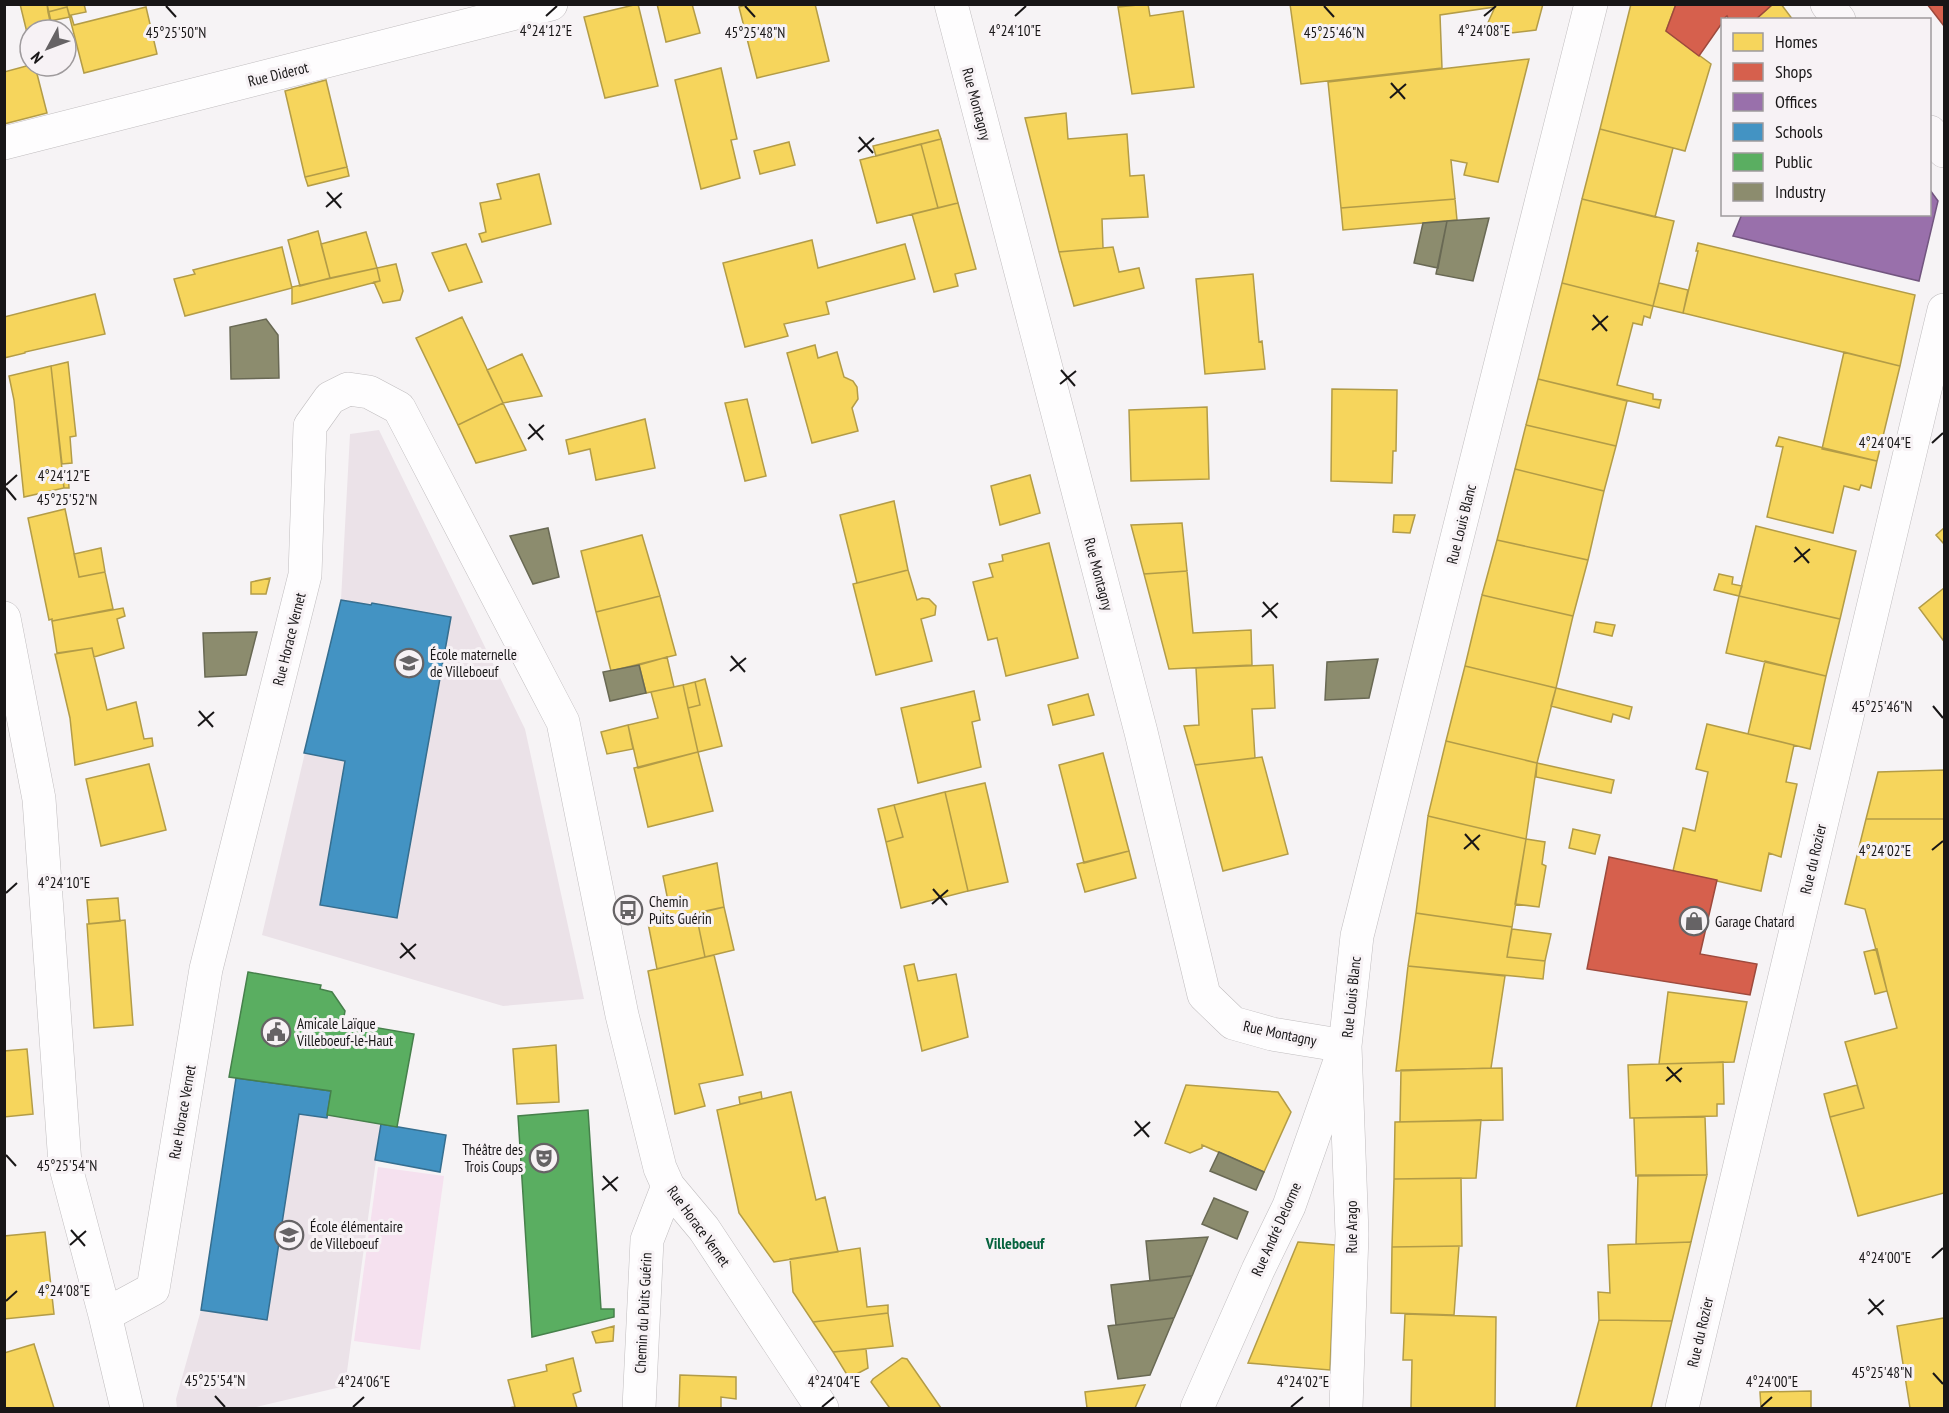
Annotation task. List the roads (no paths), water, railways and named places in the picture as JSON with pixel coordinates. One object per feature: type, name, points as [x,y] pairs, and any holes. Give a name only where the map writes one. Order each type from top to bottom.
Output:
[{"type":"street","name":"Rue Diderot","points":[[4,143],[550,4]]},
{"type":"street","name":"Rue Montagny","points":[[951,4],[1141,732],[1204,995],[1233,1023],[1272,1034],[1345,1046]]},
{"type":"street","name":"Rue Louis Blanc","points":[[1345,1046],[1357,936],[1591,4]]},
{"type":"street","points":[[1827,4],[1838,18]]},
{"type":"street","points":[[1931,135],[1944,151]]},
{"type":"street","name":"Rue du Rozier","points":[[1682,1408],[1944,310]]},
{"type":"street","name":"Rue Horace Vernet","points":[[105,1315],[153,1289],[206,969],[305,575],[310,426],[330,398],[348,389],[369,392],[399,408],[563,722],[622,1015],[660,1168],[668,1186],[704,1229],[822,1408]]},
{"type":"street","points":[[4,618],[39,799],[65,1164],[127,1408]]},
{"type":"street","name":"Rue André Delorme","points":[[1197,1408],[1289,1206],[1345,1046]]},
{"type":"street","name":"Rue Arago","points":[[1345,1046],[1352,1234],[1346,1408]]},
{"type":"street","name":"Chemin du Puits Guérin","points":[[639,1408],[647,1240],[668,1186]]},
{"type":"place","name":"École maternelle de Villeboeuf","points":[[409,663]]},
{"type":"place","name":"Chemin Puits Guérin","points":[[628,910]]},
{"type":"place","name":"Garage Chatard","points":[[1694,921]]},
{"type":"place","name":"Amicale Laïque Villeboeuf-le-Haut","points":[[276,1032]]},
{"type":"place","name":"Théâtre des Trois Coups","points":[[544,1158]]},
{"type":"place","name":"École élémentaire de Villeboeuf","points":[[289,1235]]},
{"type":"district","name":"Villeboeuf","points":[[1015,1243]]}]
